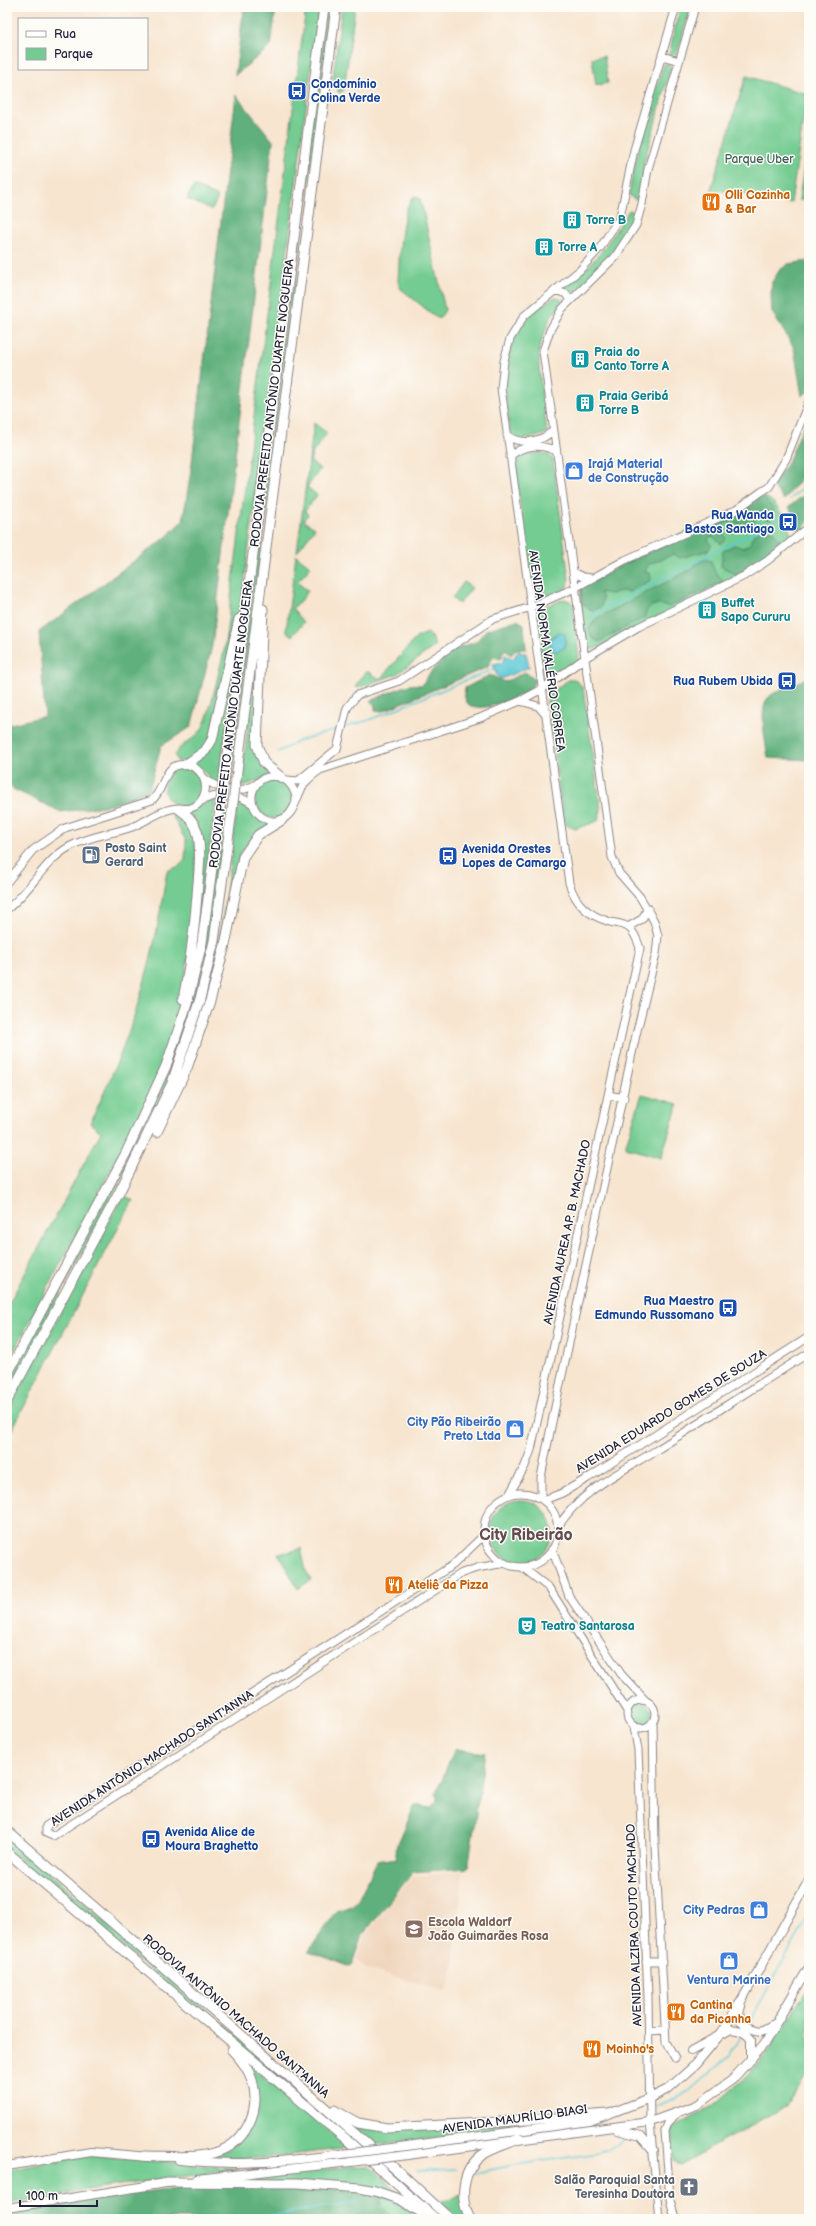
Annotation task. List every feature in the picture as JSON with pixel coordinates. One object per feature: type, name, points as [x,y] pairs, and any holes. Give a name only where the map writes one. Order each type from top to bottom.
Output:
[{"type":"highway","name":"RODOVIA PREFEITO ANTÔNIO DUARTE NOGUEIRA","points":[[7,1375],[126,1153],[166,1066],[187,1004],[202,943],[324,7]]},
{"type":"highway","name":"RODOVIA PREFEITO ANTÔNIO DUARTE NOGUEIRA","points":[[7,1401],[120,1191],[166,1099],[200,999],[217,920],[232,811],[336,7]]},
{"type":"highway","points":[[185,765],[205,751],[214,735],[244,598],[256,533]]},
{"type":"highway","points":[[267,535],[257,745],[264,763],[284,779]]},
{"type":"highway","points":[[166,1066],[187,978],[198,879],[198,835],[188,817],[177,808]]},
{"type":"highway","points":[[120,1191],[163,1121],[187,1068],[200,1033],[225,946],[242,857],[258,835],[282,820]]},
{"type":"highway","name":"RODOVIA ANTÔNIO MACHADO SANT'ANNA","points":[[7,1831],[408,2180],[450,2219]]},
{"type":"highway","name":"RODOVIA ANTÔNIO MACHADO SANT'ANNA","points":[[7,1852],[168,1990],[347,2140],[436,2219]]},
{"type":"highway","points":[[144,2156],[198,2156],[220,2151],[233,2143],[244,2133],[251,2120],[255,2103],[252,2081],[242,2060],[168,1990]]},
{"type":"highway","points":[[260,2052],[341,2114],[358,2123],[379,2128],[500,2122],[608,2114]]},
{"type":"highway","points":[[470,2219],[464,2203],[464,2194],[466,2179],[472,2166],[491,2150],[519,2139]]},
{"type":"highway","points":[[167,2182],[298,2184],[360,2188],[375,2191],[401,2200],[430,2219]]},
{"type":"main road","name":"AVENIDA MAURÍLIO BIAGI","points":[[7,2166],[91,2152],[207,2163],[239,2164],[392,2148],[590,2121],[650,2098],[668,2089],[685,2074],[719,2036],[743,1998],[809,1880]]},
{"type":"main road","name":"AVENIDA MAURÍLIO BIAGI","points":[[7,2208],[167,2182],[400,2156],[519,2139],[610,2129],[650,2122],[676,2114],[714,2094],[732,2080],[751,2060],[780,2020],[809,1967]]},
{"type":"main road","points":[[743,1998],[738,2013],[739,2026],[751,2039],[751,2060]]},
{"type":"main road","points":[[691,2051],[739,2026],[755,2030],[767,2030],[780,2020]]},
{"type":"main road","points":[[610,2129],[634,2133],[641,2136],[653,2150]]},
{"type":"street","name":"AVENIDA NORMA VALÉRIO CORREA","points":[[628,927],[598,918],[580,907],[573,897],[568,876],[501,388],[504,361],[510,339],[524,316],[536,304],[580,270],[600,248],[620,217],[634,150],[676,7]]},
{"type":"street","points":[[628,927],[642,919],[648,908],[619,874],[612,857],[543,351],[555,320],[570,301],[615,257],[636,225],[642,204],[648,169],[695,7]]},
{"type":"street","points":[[662,56],[679,61]]},
{"type":"street","points":[[555,290],[566,294],[570,301]]},
{"type":"street","points":[[7,882],[33,850],[51,837],[83,822],[147,802],[155,797],[161,787],[162,780],[174,767],[185,765],[196,769],[204,778],[216,787],[231,791],[242,791],[270,777],[298,781],[316,764],[332,754],[337,748],[347,708],[358,695],[399,681],[476,628],[492,619],[531,606],[575,588],[625,560],[736,510],[769,487],[786,459],[809,401]]},
{"type":"street","points":[[507,435],[513,441],[520,442],[544,439],[553,430]]},
{"type":"street","points":[[510,457],[519,449],[532,447],[547,447],[556,451]]},
{"type":"street","points":[[260,782],[253,792],[253,804],[255,810],[264,818],[270,820],[282,820],[292,812],[307,781],[320,770],[480,718],[520,701],[542,689],[585,658],[663,614],[691,603],[744,576],[767,561],[809,527]]},
{"type":"street","points":[[573,572],[583,577],[594,577]]},
{"type":"street","points":[[520,701],[538,706],[545,716]]},
{"type":"street","points":[[201,801],[205,790],[204,778]]},
{"type":"street","points":[[284,779],[294,790],[296,801]]},
{"type":"street","points":[[7,909],[53,860],[69,847],[90,838],[134,826],[169,809],[191,808],[201,801],[215,796],[243,798],[253,804]]},
{"type":"street","name":"AVENIDA AUREA AP. B. MACHADO","points":[[542,1499],[540,1477],[624,1098],[636,1035],[656,954],[658,936],[654,921],[648,908]]},
{"type":"street","name":"AVENIDA AUREA AP. B. MACHADO","points":[[509,1495],[525,1466],[540,1410],[640,948],[638,940],[628,927]]},
{"type":"street","points":[[622,1032],[636,1035]]},
{"type":"street","points":[[608,1095],[624,1098]]},
{"type":"street","points":[[572,1261],[586,1264]]},
{"type":"street","name":"AVENIDA EDUARDO GOMES DE SOUZA","points":[[542,1499],[562,1493],[809,1337]]},
{"type":"street","name":"AVENIDA EDUARDO GOMES DE SOUZA","points":[[558,1527],[567,1511],[578,1500],[623,1469],[654,1452],[722,1407],[809,1353]]},
{"type":"street","points":[[716,1397],[722,1407]]},
{"type":"street","points":[[540,1410],[554,1412]]},
{"type":"street","points":[[617,1459],[623,1469]]},
{"type":"street","points":[[522,1567],[539,1561],[552,1549],[558,1527],[555,1514],[542,1499],[526,1493],[509,1495],[500,1500],[489,1511],[484,1526],[489,1548],[505,1563],[522,1567],[549,1588],[578,1636],[627,1711],[627,1718],[634,1727],[643,1728],[653,1721],[654,1709],[621,1674],[565,1589],[552,1549]]},
{"type":"street","name":"AVENIDA ANTÔNIO MACHADO SANT'ANNA","points":[[485,1534],[453,1565],[71,1809],[46,1826],[46,1833],[53,1836],[324,1660],[462,1573],[477,1568],[505,1563]]},
{"type":"street","points":[[419,1588],[424,1597]]},
{"type":"street","points":[[578,1636],[590,1628]]},
{"type":"street","points":[[318,1651],[324,1660]]},
{"type":"street","points":[[627,1711],[633,1702],[645,1700]]},
{"type":"street","name":"AVENIDA ALZIRA COUTO MACHADO","points":[[653,1721],[655,1846],[665,2030],[667,2047],[676,2058]]},
{"type":"street","name":"AVENIDA ALZIRA COUTO MACHADO","points":[[634,1727],[638,1750],[642,1846],[649,2031],[650,2122],[659,2219]]},
{"type":"street","points":[[175,1742],[181,1752]]},
{"type":"street","points":[[71,1809],[77,1819]]},
{"type":"street","points":[[642,1846],[655,1846]]},
{"type":"street","points":[[646,1961],[662,1961]]},
{"type":"street","points":[[649,2031],[665,2030]]},
{"type":"street","points":[[675,2219],[670,2199],[666,2131],[668,2123],[676,2114]]},
{"type":"shaded area","name":"Escola Waldorf João Guimarães Rosa","points":[[463,1871],[452,1978],[445,1991],[367,1969],[356,1959],[364,1937],[413,1876]]},
{"type":"green space","points":[[244,7],[276,7],[271,46],[235,75]]},
{"type":"green space","points":[[306,7],[319,7],[243,592],[213,728],[206,747],[187,761],[178,762],[175,756],[178,749],[199,733],[205,722],[224,652]]},
{"type":"green space","points":[[326,7],[331,7],[231,781],[227,780]]},
{"type":"green space","points":[[342,7],[355,7],[344,90],[339,93],[333,77]]},
{"type":"green space","points":[[680,7],[691,7],[677,54],[669,55]]},
{"type":"green space","points":[[604,56],[608,83],[596,85],[592,58]]},
{"type":"green space","points":[[664,64],[668,64],[671,67],[644,163],[641,196],[636,200],[629,195],[635,162]]},
{"type":"green space","name":"Parque Uber","points":[[746,76],[807,94],[791,203],[711,189]]},
{"type":"green space","points":[[236,95],[273,141],[212,646],[191,727],[161,746],[149,790],[111,805],[61,812],[13,789],[7,781],[7,725],[45,716],[39,632],[165,538],[183,520],[191,470]]},
{"type":"green space","points":[[809,133],[809,201],[799,200]]},
{"type":"green space","points":[[194,186],[218,197],[212,210],[187,199]]},
{"type":"green space","points":[[415,196],[420,199],[445,310],[440,318],[437,318],[400,288],[398,282],[403,222],[410,201]]},
{"type":"green space","points":[[629,210],[635,212],[627,234],[620,245],[574,293],[566,291],[565,286],[588,267],[606,246]]},
{"type":"green space","points":[[809,261],[809,391],[802,396],[794,348],[772,312],[771,296],[772,282],[779,271],[788,264]]},
{"type":"green space","points":[[555,297],[562,300],[561,305],[551,316],[539,348],[539,369],[547,432],[540,436],[530,438],[511,438],[505,392],[505,377],[510,347],[516,333],[525,319],[539,307]]},
{"type":"green space","points":[[809,413],[809,435],[807,437],[809,443],[809,468],[784,500],[773,486],[789,460]]},
{"type":"green space","points":[[314,423],[327,433],[313,452],[310,461],[320,469],[307,487],[317,495],[305,511],[308,515],[304,519],[305,522],[315,528],[297,552]]},
{"type":"green space","points":[[542,453],[549,455],[553,460],[569,579],[566,589],[538,600],[532,594],[515,465],[517,456]]},
{"type":"green space","points":[[809,491],[809,521],[800,531],[789,507]]},
{"type":"green space","points":[[761,496],[772,501],[776,506],[792,536],[776,551],[733,578],[595,649],[590,649],[586,646],[580,589],[626,562],[708,525],[737,514]]},
{"type":"green space","points":[[761,499],[765,499],[774,510],[770,520],[756,516],[753,523],[748,528],[737,529],[738,522],[728,522],[720,526],[726,539],[721,544],[714,537],[710,536],[708,540],[711,545],[709,550],[680,558],[673,554],[648,565],[645,572],[650,573],[651,580],[629,592],[620,591],[611,594],[600,592],[603,598],[601,607],[593,611],[582,603],[581,589],[628,562],[737,515]]},
{"type":"green space","points":[[761,530],[772,530],[782,543],[755,565],[736,574],[721,566],[723,551],[734,545],[743,548],[750,544],[752,537]]},
{"type":"green space","points":[[296,555],[311,567],[297,582],[308,591],[298,604],[292,608],[304,622],[292,636],[286,631]]},
{"type":"green space","points":[[705,559],[711,561],[715,572],[724,581],[669,607],[654,605],[648,609],[645,617],[599,642],[591,637],[589,628],[597,618],[692,569],[695,565]]},
{"type":"green space","points":[[464,582],[472,588],[459,604],[452,598]]},
{"type":"green space","points":[[564,599],[570,601],[573,605],[579,659],[546,682],[544,679],[535,615],[539,609]]},
{"type":"green space","points":[[517,620],[524,624],[526,649],[516,649],[511,655],[504,649],[501,659],[493,657],[488,667],[383,711],[375,710],[375,705],[370,702],[383,695],[409,685],[422,685],[430,673],[453,649],[476,642],[486,630]]},
{"type":"green space","points":[[427,633],[433,639],[435,646],[397,674],[357,688],[355,686],[367,671],[380,679],[416,638]]},
{"type":"green space","points":[[257,651],[254,741],[273,774],[242,787],[241,783]]},
{"type":"green space","points":[[236,656],[217,785],[201,769],[193,764],[206,754],[234,657]]},
{"type":"green space","points":[[525,672],[535,680],[528,691],[520,695],[495,705],[479,708],[473,707],[468,703],[465,697],[465,688],[490,675],[505,682]]},
{"type":"green space","points":[[809,677],[809,760],[768,758],[763,725],[766,701],[770,696],[779,690]]},
{"type":"green space","points":[[570,679],[575,679],[583,688],[601,810],[598,821],[575,829],[566,825],[563,820],[547,700],[551,692]]},
{"type":"green space","points":[[179,768],[187,768],[197,773],[201,780],[201,794],[197,801],[187,806],[179,806],[169,801],[167,798],[164,791],[164,783],[169,773],[172,771]]},
{"type":"green space","points":[[270,780],[278,780],[285,783],[290,788],[293,799],[290,810],[285,815],[278,818],[270,818],[263,815],[258,810],[255,803],[255,795],[258,788],[263,783]]},
{"type":"green space","points":[[216,798],[200,925],[194,958],[202,850],[187,812]]},
{"type":"green space","points":[[238,801],[246,803],[258,817],[272,823],[257,834],[245,846],[239,857],[223,946],[203,1009],[223,917]]},
{"type":"green space","points":[[223,810],[227,810],[209,943],[196,1000],[170,1077],[138,1148],[7,1394],[7,1383],[134,1146],[166,1075],[184,1025]]},
{"type":"green space","points":[[175,812],[183,816],[189,823],[193,831],[196,851],[189,951],[184,988],[176,1023],[153,1087],[7,1364],[7,1307],[101,1132],[90,1123],[122,1050],[141,994],[150,962],[167,871],[179,866],[185,860],[186,841],[173,817],[172,814]]},
{"type":"green space","points":[[642,1094],[678,1104],[661,1158],[625,1147]]},
{"type":"green space","points":[[123,1195],[133,1200],[7,1439],[7,1413]]},
{"type":"green space","points":[[521,1500],[533,1503],[543,1509],[549,1519],[552,1531],[549,1543],[543,1553],[533,1559],[521,1562],[509,1559],[499,1553],[493,1543],[490,1531],[493,1519],[499,1509],[509,1503]]},
{"type":"green space","points":[[301,1548],[306,1571],[311,1580],[298,1589],[278,1553],[290,1552]]},
{"type":"green space","points":[[641,1703],[649,1706],[652,1714],[649,1722],[641,1725],[633,1722],[630,1714],[633,1706]]},
{"type":"green space","points":[[455,1749],[485,1753],[468,1868],[413,1872],[361,1937],[351,1967],[309,1951],[336,1911],[352,1906],[359,1898],[377,1861],[397,1858],[395,1850],[415,1805],[431,1808],[437,1801],[436,1793]]},
{"type":"green space","points":[[7,1836],[364,2146],[358,2147],[7,1849]]},
{"type":"green space","points":[[809,1987],[809,2068],[787,2105],[680,2165],[673,2160],[673,2128],[710,2108],[742,2080],[766,2055]]},
{"type":"green space","points":[[245,2061],[349,2148],[263,2158],[199,2159],[229,2149],[255,2109]]},
{"type":"green space","points":[[552,2120],[553,2123],[373,2145],[351,2123],[360,2126]]},
{"type":"green space","points":[[88,2156],[240,2169],[98,2188],[7,2204],[7,2170]]},
{"type":"green space","points":[[355,2166],[369,2166],[414,2204],[401,2198],[227,2179]]},
{"type":"green space","points":[[193,2186],[298,2186],[380,2195],[381,2206],[394,2219],[7,2219],[7,2213],[73,2201]]},
{"type":"green space","points":[[460,2194],[467,2219],[457,2219],[439,2202],[452,2199]]},
{"type":"green space","points":[[380,2195],[390,2198],[426,2219],[394,2219],[381,2206]]},
{"type":"water","points":[[559,632],[565,634],[565,647],[556,652],[551,645],[550,639]]},
{"type":"water","points":[[519,650],[521,653],[526,653],[529,667],[501,679],[497,676],[493,664],[503,662],[505,655],[513,659]]},
{"type":"waterway","points":[[790,499],[809,483]]},
{"type":"waterway","points":[[590,616],[773,522]]},
{"type":"waterway","points":[[562,634],[568,630]]},
{"type":"waterway","points":[[542,647],[551,641]]},
{"type":"waterway","points":[[345,727],[369,720],[494,669]]},
{"type":"waterway","points":[[278,752],[301,740],[339,729]]},
{"type":"waterway","points":[[748,2024],[809,1916]]},
{"type":"waterway","points":[[655,2107],[690,2091],[729,2057],[742,2034]]},
{"type":"waterway","points":[[476,2173],[514,2165],[599,2153],[609,2150],[623,2140]]},
{"type":"waterway","points":[[417,2171],[456,2169]]},
{"type":"waterway","points":[[246,2219],[357,2202]]},
{"type":"place","name":"Condomínio Colina Verde","points":[[297,91]]},
{"type":"place","name":"Olli Cozinha & Bar","points":[[711,202]]},
{"type":"place","name":"Torre B","points":[[572,220]]},
{"type":"place","name":"Torre A","points":[[544,247]]},
{"type":"place","name":"Praia do Canto Torre A","points":[[580,359]]},
{"type":"place","name":"Praia Geribá Torre B","points":[[585,403]]},
{"type":"place","name":"Irajá Material de Construção","points":[[574,471]]},
{"type":"place","name":"Rua Wanda Bastos Santiago","points":[[788,522]]},
{"type":"place","name":"Buffet Sapo Cururu","points":[[707,610]]},
{"type":"place","name":"Rua Rubem Ubida","points":[[787,681]]},
{"type":"place","name":"Posto Saint Gerard","points":[[91,855]]},
{"type":"place","name":"Avenida Orestes Lopes de Camargo","points":[[448,856]]},
{"type":"place","name":"Rua Maestro Edmundo Russomano","points":[[728,1308]]},
{"type":"place","name":"City Pão Ribeirão Preto Ltda","points":[[515,1429]]},
{"type":"place","name":"Ateliê da Pizza","points":[[394,1585]]},
{"type":"place","name":"Teatro Santarosa","points":[[527,1626]]},
{"type":"place","name":"Avenida Alice de Moura Braghetto","points":[[151,1839]]},
{"type":"place","name":"City Pedras","points":[[759,1910]]},
{"type":"place","name":"Escola Waldorf João Guimarães Rosa","points":[[414,1929]]},
{"type":"place","name":"Ventura Marine","points":[[729,1961]]},
{"type":"place","name":"Cantina da Picanha","points":[[676,2012]]},
{"type":"place","name":"Moinho's","points":[[592,2049]]},
{"type":"place","name":"Salão Paroquial Santa Teresinha Doutora","points":[[689,2187]]},
{"type":"district","name":"City Ribeirão","points":[[526,1534]]}]
